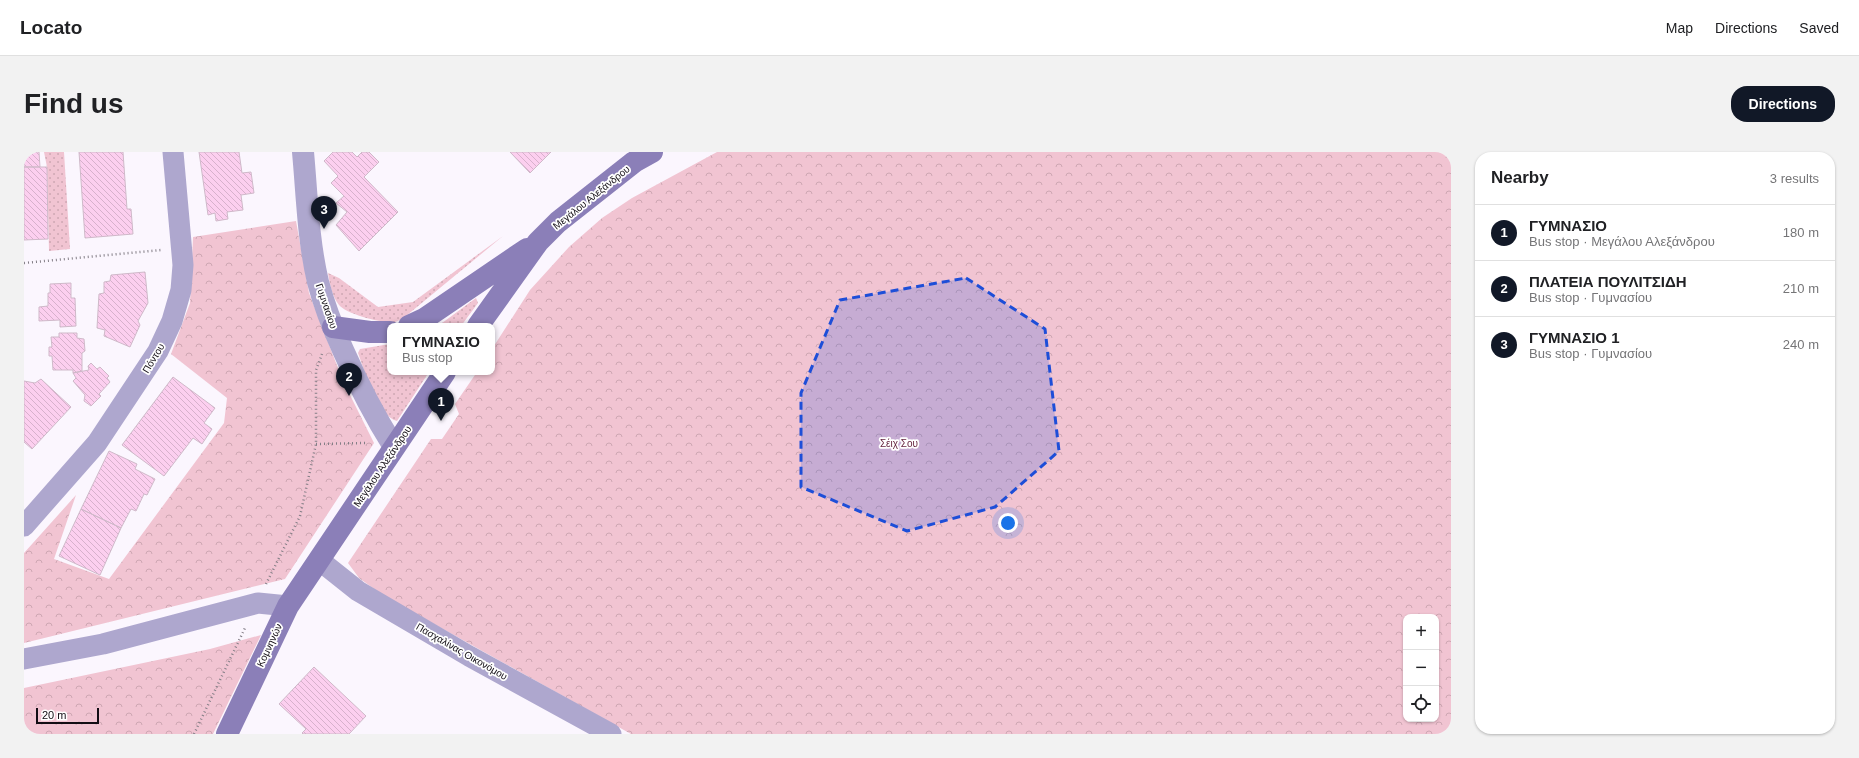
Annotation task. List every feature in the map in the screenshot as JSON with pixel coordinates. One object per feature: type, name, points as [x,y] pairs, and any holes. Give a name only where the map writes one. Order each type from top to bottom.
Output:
[{"type":"main road","name":"Μεγάλου Αλεξάνδρου","points":[[480,323],[538,242],[558,222],[637,155]]},
{"type":"main road","points":[[415,323],[538,242]]},
{"type":"main road","points":[[333,326],[370,332],[387,332]]},
{"type":"main road","name":"Μεγάλου Αλεξάνδρου","points":[[319,560],[443,375]]},
{"type":"main road","name":"Κομνηνών","points":[[229,732],[288,606],[319,560]]},
{"type":"street","name":"Πόντου","points":[[24,526],[96,443],[158,351],[167,332],[178,301],[182,276],[182,248],[173,152]]},
{"type":"street","name":"Γυμνασίου","points":[[302,152],[310,228],[318,281],[333,326],[364,396],[394,446]]},
{"type":"street","name":"Πασχαλίνας Οικονόμου","points":[[319,560],[365,595],[469,656],[611,734]]},
{"type":"street","points":[[24,659],[103,644],[258,603],[288,606]]},
{"type":"path","points":[[24,263],[182,248]]},
{"type":"path","points":[[194,734],[258,603],[266,583],[300,516],[316,444],[316,370],[333,326]]},
{"type":"path","points":[[316,444],[367,443]]},
{"type":"highlighted area","points":[[966,278],[1045,329],[1059,451],[995,507],[907,531],[801,487],[801,393],[840,300]]},
{"type":"green space","points":[[44,152],[64,152],[70,249],[49,251],[47,167]]},
{"type":"green space","name":"Σέιχ Σου","points":[[717,152],[1451,152],[1451,734],[631,734],[384,596],[359,578],[348,563],[431,439],[442,439],[459,414],[455,404],[475,375],[495,375],[495,344],[530,290],[569,247],[602,218],[632,198]]},
{"type":"green space","points":[[296,221],[309,293],[343,381],[374,443],[285,579],[24,643],[24,553],[76,495],[54,559],[109,579],[224,423],[227,398],[171,354],[190,303],[193,237]]},
{"type":"green space","points":[[503,236],[406,316],[395,322],[374,320],[349,312],[339,305],[332,290],[328,273],[339,278],[378,307],[413,302]]},
{"type":"green space","points":[[476,298],[478,303],[463,323],[442,323]]},
{"type":"green space","points":[[387,344],[387,375],[427,375],[397,421],[390,418],[378,402],[358,353],[360,349]]},
{"type":"green space","points":[[261,635],[213,734],[24,734],[24,688],[210,649]]},
{"type":"building","points":[[24,152],[39,152],[40,167],[24,167]]},
{"type":"building","points":[[79,152],[123,152],[127,209],[131,209],[133,234],[85,238]]},
{"type":"building","points":[[199,152],[239,152],[242,173],[251,172],[254,193],[241,195],[243,210],[227,212],[228,219],[216,221],[215,213],[208,215]]},
{"type":"building","points":[[333,152],[352,152],[357,157],[362,152],[369,152],[379,162],[364,177],[398,212],[359,251],[336,225],[347,212],[336,203],[344,196],[331,183],[338,176],[324,161]]},
{"type":"building","points":[[510,152],[551,152],[530,173]]},
{"type":"building","points":[[24,167],[47,167],[48,239],[24,240]]},
{"type":"building","points":[[145,272],[148,303],[138,321],[140,325],[130,347],[104,336],[105,330],[97,328],[99,294],[104,293],[104,282],[110,281],[111,275]]},
{"type":"building","points":[[71,283],[71,298],[75,298],[76,326],[60,327],[60,320],[39,321],[39,307],[48,306],[50,284]]},
{"type":"building","points":[[59,333],[77,333],[77,338],[84,339],[85,351],[82,353],[82,371],[73,373],[73,370],[53,370],[52,356],[49,356],[49,347],[52,347],[51,337],[59,337]]},
{"type":"building","points":[[91,363],[97,369],[100,367],[109,376],[107,378],[110,382],[99,394],[101,396],[91,406],[84,401],[85,395],[73,381],[76,378],[73,373],[89,370],[88,366]]},
{"type":"building","points":[[173,377],[215,408],[204,423],[212,429],[202,444],[193,438],[164,476],[122,445]]},
{"type":"building","points":[[41,379],[71,407],[32,449],[24,442],[24,381],[35,383]]},
{"type":"building","points":[[109,451],[137,464],[135,469],[155,479],[147,495],[144,494],[136,511],[131,509],[121,528],[81,509]]},
{"type":"building","points":[[81,509],[121,528],[100,575],[59,556]]},
{"type":"building","points":[[314,667],[366,716],[349,734],[303,734],[302,733],[306,729],[279,704]]},
{"type":"place","name":"ΓΥΜΝΑΣΙΟ 1","points":[[324,229]]},
{"type":"place","name":"ΠΛΑΤΕΙΑ ΠΟΥΛΙΤΣΙΔΗ","points":[[349,396]]},
{"type":"place","name":"ΓΥΜΝΑΣΙΟ","points":[[441,421]]}]
